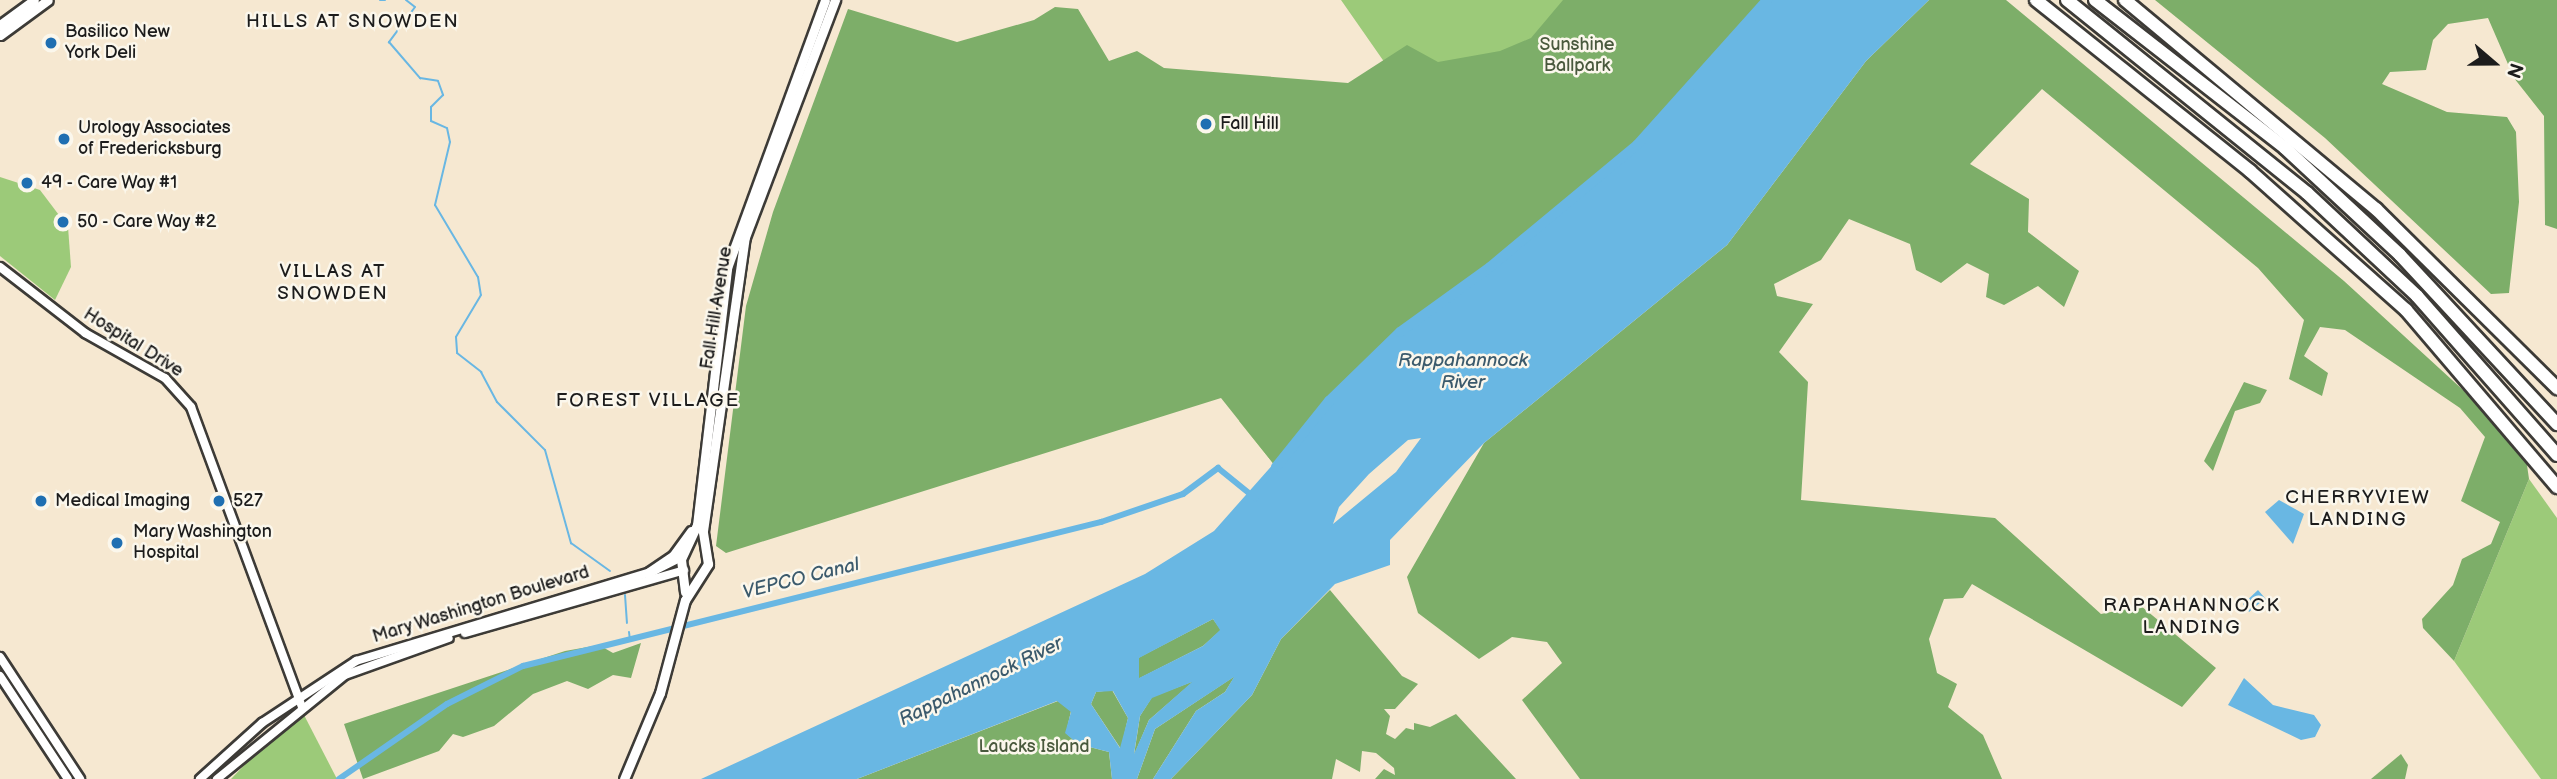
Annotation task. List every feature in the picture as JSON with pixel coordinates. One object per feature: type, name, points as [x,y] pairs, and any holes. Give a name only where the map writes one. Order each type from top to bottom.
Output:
[{"type":"highway","points":[[2036,0],[2250,171],[2406,310],[2476,384],[2557,487]]},
{"type":"highway","points":[[2068,0],[2307,193],[2417,296],[2557,455]]},
{"type":"highway","points":[[2095,0],[2285,148],[2400,256],[2557,424]]},
{"type":"highway","points":[[2125,0],[2376,209],[2557,388]]},
{"type":"highway","points":[[2497,330],[2557,398]]},
{"type":"main road","points":[[0,25],[34,0]]},
{"type":"main road","points":[[0,36],[48,0]]},
{"type":"main road","name":"Fall Hill Avenue","points":[[624,779],[675,643],[685,603],[684,553],[697,525],[731,248],[825,0]]},
{"type":"main road","name":"Fall Hill Avenue","points":[[685,603],[708,564],[705,553],[739,258],[835,0]]},
{"type":"main road","points":[[649,572],[689,536],[701,478]]},
{"type":"main road","points":[[684,553],[705,553]]},
{"type":"main road","points":[[685,570],[701,573]]},
{"type":"street","name":"Hospital Drive","points":[[0,267],[85,333],[165,378],[189,403],[296,697],[302,707]]},
{"type":"street","name":"Mary Washington Boulevard","points":[[200,779],[296,697],[381,650],[649,572],[684,553]]},
{"type":"street","name":"Mary Washington Boulevard","points":[[216,779],[302,707],[377,659],[685,570]]},
{"type":"street","points":[[0,657],[80,779]]},
{"type":"street","points":[[0,676],[68,779]]},
{"type":"green space","name":"Sunshine Ballpark","points":[[1341,0],[1767,0],[1276,467],[1239,421],[1460,214],[1394,76]]},
{"type":"green space","name":"Sunshine Ballpark","points":[[1563,0],[1767,0],[1637,145],[1490,267],[1400,332],[1329,401],[1276,467],[1221,398],[726,553],[716,546],[746,306],[773,212],[848,9],[957,42],[1034,20],[1055,7],[1078,9],[1109,61],[1137,51],[1164,68],[1348,83],[1407,45],[1438,62],[1500,51],[1531,38]]},
{"type":"green space","points":[[1929,0],[2006,0],[2344,281],[2499,423],[2526,458],[2529,479],[2454,661],[2423,628],[2422,619],[2453,585],[2462,559],[2491,544],[2500,522],[2461,501],[2485,437],[2460,408],[2345,330],[2320,327],[2304,356],[2328,373],[2322,396],[2289,379],[2304,320],[2258,268],[2042,89],[1970,164],[2029,199],[2028,232],[2079,271],[2064,307],[2038,286],[2004,305],[1986,297],[1989,274],[1967,263],[1941,283],[1916,270],[1910,244],[1849,219],[1821,260],[1774,284],[1777,296],[1813,304],[1779,352],[1808,382],[1801,500],[1995,518],[2101,614],[2141,606],[2216,668],[2182,707],[1972,584],[1963,598],[1944,599],[1929,639],[1937,673],[1957,684],[1948,707],[1983,735],[2002,779],[1580,779],[1522,700],[1562,663],[1547,642],[1512,637],[1479,659],[1418,613],[1407,577],[1484,443],[1727,245],[1866,61]]},
{"type":"green space","points":[[2155,0],[2557,0],[2557,229],[2545,225],[2544,116],[2514,78],[2488,18],[2448,24],[2433,40],[2426,70],[2390,72],[2382,84],[2447,112],[2507,117],[2516,132],[2519,202],[2509,293],[2491,294],[2325,138]]},
{"type":"green space","points":[[0,177],[40,190],[68,227],[71,267],[55,300],[0,256]]},
{"type":"green space","points":[[2244,382],[2267,390],[2260,403],[2235,411],[2213,471],[2204,461]]},
{"type":"green space","points":[[2529,479],[2557,518],[2557,779],[2541,779],[2454,661]]},
{"type":"green space","points":[[1330,590],[1402,676],[1418,684],[1395,709],[1384,709],[1390,716],[1386,734],[1395,739],[1406,728],[1414,730],[1414,723],[1430,727],[1456,714],[1516,779],[1375,779],[1384,769],[1395,775],[1394,768],[1376,753],[1362,751],[1360,772],[1336,759],[1332,779],[1171,779],[1252,695],[1281,639]]},
{"type":"green space","points":[[1213,619],[1221,630],[1203,646],[1138,679],[1138,658]]},
{"type":"green space","points":[[641,643],[631,678],[613,675],[588,689],[567,681],[533,694],[494,726],[463,737],[453,734],[439,751],[363,779],[344,724],[565,651],[599,645],[613,653]]},
{"type":"green space","points":[[1235,676],[1225,692],[1196,711],[1153,779],[1137,779],[1155,729]]},
{"type":"green space","points":[[1194,681],[1149,720],[1134,755],[1140,716],[1152,697]]},
{"type":"green space","points":[[1112,690],[1128,718],[1121,749],[1091,704],[1096,692]]},
{"type":"green space","name":"Laucks Island","points":[[1058,701],[1071,711],[1066,733],[1078,744],[1109,752],[1112,779],[857,779]]},
{"type":"green space","points":[[304,715],[337,779],[231,779],[255,754]]},
{"type":"green space","points":[[2401,754],[2408,765],[2405,779],[2371,779]]},
{"type":"water","name":"Rappahannock River","points":[[1767,0],[1929,0],[1866,61],[1727,245],[1484,443],[1390,540],[1390,565],[1335,584],[1281,639],[1252,695],[1171,779],[1153,779],[1196,711],[1225,692],[1234,677],[1155,729],[1137,779],[1112,779],[1109,752],[1078,744],[1065,733],[1071,712],[1057,701],[857,779],[701,779],[1145,574],[1214,531],[1329,401],[1400,332],[1490,267],[1637,145]],"holes":[[[1421,438],[1396,472],[1333,524],[1339,507],[1369,474],[1408,440]],[[1213,619],[1220,630],[1203,646],[1139,678],[1139,658]],[[1192,682],[1149,720],[1134,754],[1140,716],[1152,698]],[[1113,691],[1128,718],[1120,748],[1091,704],[1096,692]]]},
{"type":"water","points":[[2279,500],[2304,514],[2293,544],[2265,512]]},
{"type":"water","points":[[2258,590],[2271,605],[2261,602],[2249,612],[2243,604]]},
{"type":"water","points":[[2244,678],[2273,705],[2314,715],[2321,725],[2315,737],[2301,740],[2228,705]]},
{"type":"waterway","points":[[380,0],[385,0]]},
{"type":"waterway","points":[[406,0],[415,7],[389,42],[420,78],[438,81],[443,95],[431,107],[431,121],[447,128],[450,142],[435,205],[478,277],[481,295],[456,337],[457,353],[481,372],[497,402],[545,450],[571,543],[610,571]]},
{"type":"waterway","points":[[1276,467],[1329,401],[1400,332],[1490,267],[1637,145],[1767,0]]},
{"type":"waterway","name":"VEPCO Canal","points":[[339,779],[447,704],[523,666],[1101,522],[1183,494],[1218,468],[1255,498]]},
{"type":"waterway","points":[[625,595],[627,623]]},
{"type":"waterway","points":[[629,632],[630,640]]},
{"type":"place","name":"Basilico New York Deli","points":[[51,43]]},
{"type":"place","name":"Fall Hill","points":[[1206,124]]},
{"type":"place","name":"Urology Associates of Fredericksburg","points":[[64,139]]},
{"type":"place","name":"49 - Care Way #1","points":[[27,183]]},
{"type":"place","name":"50 - Care Way #2","points":[[63,222]]},
{"type":"place","name":"Medical Imaging","points":[[41,501]]},
{"type":"place","name":"527","points":[[219,501]]},
{"type":"place","name":"Mary Washington Hospital","points":[[117,543]]},
{"type":"district","name":"HILLS AT SNOWDEN","points":[[353,22]]},
{"type":"district","name":"VILLAS AT SNOWDEN","points":[[333,283]]},
{"type":"district","name":"FOREST VILLAGE","points":[[648,401]]},
{"type":"district","name":"CHERRYVIEW LANDING","points":[[2358,509]]},
{"type":"district","name":"RAPPAHANNOCK LANDING","points":[[2192,617]]}]
